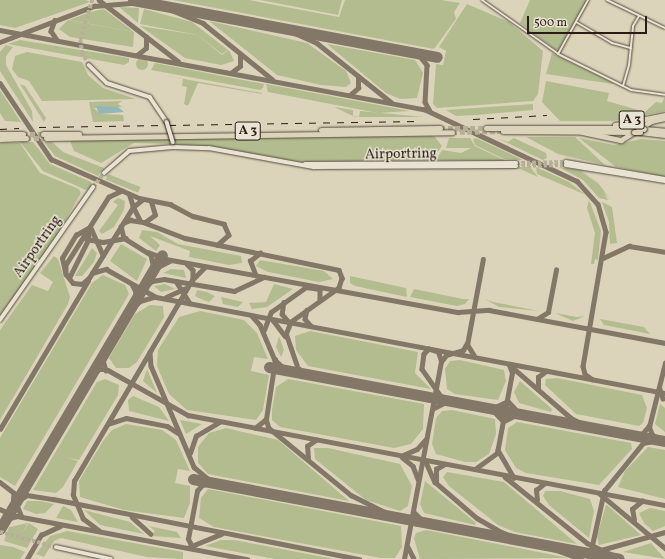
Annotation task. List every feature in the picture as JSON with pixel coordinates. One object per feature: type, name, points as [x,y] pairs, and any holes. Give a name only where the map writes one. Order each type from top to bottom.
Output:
[{"type":"highway","name":"A 3","points":[[598,126],[664,117]]},
{"type":"highway","points":[[572,130],[621,140],[647,122],[664,117]]},
{"type":"highway","name":"A 3","points":[[486,128],[598,126],[639,130],[665,135]]},
{"type":"highway","name":"A 3","points":[[440,128],[45,136],[452,132]]},
{"type":"highway","name":"A 3","points":[[503,131],[665,131]]},
{"type":"highway","points":[[0,134],[25,136],[0,139]]},
{"type":"street","points":[[482,0],[559,54],[623,86],[665,95]]},
{"type":"street","points":[[559,54],[588,0]]},
{"type":"street","points":[[607,0],[665,28]]},
{"type":"street","points":[[623,86],[631,48],[632,26],[638,16]]},
{"type":"street","points":[[576,22],[612,42],[631,48]]},
{"type":"street","points":[[89,65],[107,83],[150,97],[167,122],[173,147]]},
{"type":"street","name":"Airportring","points":[[104,173],[129,151],[173,147],[209,148],[319,167],[516,164]]},
{"type":"street","points":[[566,164],[665,180]]},
{"type":"street","name":"Airportring","points":[[0,320],[93,187]]},
{"type":"street","points":[[56,547],[110,559]]},
{"type":"green space","points":[[0,0],[86,0],[90,2],[15,28],[0,25]]},
{"type":"green space","points":[[173,0],[249,0],[339,17],[345,0],[441,0],[460,3],[454,12],[456,19],[434,49]]},
{"type":"green space","points":[[260,0],[342,0],[338,15]]},
{"type":"green space","points":[[530,0],[590,0],[560,53],[520,23]]},
{"type":"green space","points":[[467,4],[509,22],[543,51],[538,94],[533,101],[437,108],[433,104],[436,64],[443,65],[446,51],[439,47]]},
{"type":"green space","points":[[119,7],[139,8],[138,23]]},
{"type":"green space","points":[[104,9],[134,32],[69,20],[90,12]]},
{"type":"green space","points":[[144,9],[192,22],[228,50],[222,54],[198,35],[140,24]]},
{"type":"green space","points":[[68,20],[134,32],[133,47],[70,37],[59,29]]},
{"type":"green space","points":[[209,21],[307,43],[346,71],[351,83],[346,87],[321,85],[277,75]]},
{"type":"green space","points":[[140,26],[198,35],[222,55],[229,50],[234,61],[221,65],[185,58]]},
{"type":"green space","points":[[20,40],[129,58],[129,62],[124,65],[8,44]]},
{"type":"green space","points":[[327,44],[415,60],[423,73],[417,98],[400,99],[386,93]]},
{"type":"green space","points":[[6,45],[13,47],[6,56],[6,65],[32,111],[33,122],[0,71],[0,52]]},
{"type":"green space","points":[[27,52],[82,62],[88,75],[103,88],[136,99],[42,101],[29,81],[18,77],[12,69],[15,56]]},
{"type":"green space","points":[[552,53],[613,83],[613,84],[546,74]]},
{"type":"green space","points":[[142,58],[146,60],[148,64],[146,68],[142,70],[138,68],[136,64],[138,60]]},
{"type":"green space","points":[[155,63],[264,84],[263,88],[260,90],[151,70]]},
{"type":"green space","points":[[151,73],[262,93],[262,94],[198,83],[188,106],[184,104],[187,87],[182,86],[183,79]]},
{"type":"green space","points":[[546,81],[609,93],[607,101],[645,112],[656,102],[662,103],[665,96],[665,111],[612,121],[560,121],[542,102]]},
{"type":"green space","points":[[20,84],[25,86],[46,118],[44,122]]},
{"type":"green space","points":[[266,84],[409,111],[378,113],[268,92]]},
{"type":"green space","points":[[0,90],[21,122],[5,121],[0,113]]},
{"type":"green space","points":[[122,101],[118,104],[122,107],[94,108],[100,114],[123,115],[124,121],[93,122],[89,102]]},
{"type":"green space","points":[[533,104],[533,110],[476,115],[456,116],[446,110]]},
{"type":"green space","points":[[334,107],[353,110],[353,116],[359,117],[355,117]]},
{"type":"green space","points":[[360,111],[424,117],[359,117]]},
{"type":"green space","points":[[434,136],[442,146],[432,160],[299,162],[216,147],[177,145],[173,138]]},
{"type":"green space","points":[[526,137],[575,137],[605,165],[558,154]]},
{"type":"green space","points":[[170,138],[170,144],[134,143],[101,163],[74,151],[70,141]]},
{"type":"green space","points":[[449,138],[470,138],[475,146],[506,161],[436,160],[442,150],[461,153],[471,148],[446,148]]},
{"type":"green space","points":[[476,138],[523,160],[504,159],[475,145],[473,139]]},
{"type":"green space","points":[[497,138],[508,142],[514,138],[546,153],[547,158],[543,160]]},
{"type":"green space","points":[[579,138],[614,145],[641,139],[665,141],[665,177],[616,167]]},
{"type":"green space","points":[[20,142],[33,142],[50,164],[91,182],[92,186],[86,190],[43,171]]},
{"type":"green space","points":[[44,142],[52,142],[63,152],[104,168],[98,176],[55,156]]},
{"type":"green space","points":[[0,143],[20,143],[40,173],[79,189],[81,193],[56,237],[0,316]]},
{"type":"green space","points":[[530,167],[538,177],[520,169],[471,168]]},
{"type":"green space","points":[[536,167],[569,182],[586,195],[537,174]]},
{"type":"green space","points":[[559,167],[580,170],[599,185],[588,175],[598,183],[610,200],[603,191],[608,200],[599,198],[583,180]]},
{"type":"green space","points":[[108,174],[140,187],[138,193],[106,180]]},
{"type":"green space","points":[[118,198],[125,201],[124,210],[114,227],[102,234],[99,231],[118,205],[113,202]]},
{"type":"green space","points":[[589,200],[601,231],[598,260],[595,259],[594,264],[591,264],[595,233],[587,208]]},
{"type":"green space","points":[[602,202],[612,207],[617,243],[610,244],[609,222]]},
{"type":"green space","points":[[142,230],[157,232],[178,244],[241,256],[242,263],[229,265],[189,257],[190,251],[150,236],[160,245],[156,251],[139,238]]},
{"type":"green space","points":[[121,244],[147,259],[137,281],[110,261]]},
{"type":"green space","points":[[92,248],[97,253],[94,262],[82,276],[75,276]]},
{"type":"green space","points":[[54,256],[58,259],[70,297],[68,304],[0,420],[0,330],[32,285],[48,291],[53,282],[40,273]]},
{"type":"green space","points":[[260,260],[324,271],[333,279],[319,282],[268,272],[256,266]]},
{"type":"green space","points":[[171,269],[184,270],[186,278],[163,273]]},
{"type":"green space","points":[[103,275],[125,285],[129,294],[15,486],[0,477],[0,438],[92,283]]},
{"type":"green space","points":[[350,276],[406,288],[407,297],[355,286],[350,283]]},
{"type":"green space","points":[[165,284],[175,289],[161,292],[154,286]]},
{"type":"green space","points":[[274,284],[293,289],[267,307],[252,309],[249,303],[266,302]]},
{"type":"green space","points":[[414,289],[469,299],[465,304],[457,306],[410,297]]},
{"type":"green space","points":[[197,290],[207,292],[215,296],[209,302],[203,300],[195,296]]},
{"type":"green space","points":[[221,297],[243,302],[238,307],[223,304]]},
{"type":"green space","points":[[485,299],[493,302],[539,311],[499,307]]},
{"type":"green space","points":[[150,305],[163,306],[164,317],[137,362],[129,368],[116,368],[109,358],[135,314]]},
{"type":"green space","points":[[200,311],[244,320],[257,333],[268,359],[254,357],[251,371],[269,375],[263,410],[256,420],[187,410],[169,394],[157,366],[158,350],[179,317]]},
{"type":"green space","points":[[555,313],[577,317],[585,316],[573,321]]},
{"type":"green space","points":[[600,319],[644,327],[650,334],[604,325]]},
{"type":"green space","points":[[310,331],[418,352],[415,373],[431,389],[308,366],[296,350],[295,336]]},
{"type":"green space","points":[[279,336],[284,350],[281,357],[276,347]]},
{"type":"green space","points":[[460,360],[504,370],[506,381],[498,400],[455,394],[447,389],[445,369],[450,361]]},
{"type":"green space","points":[[147,369],[157,393],[143,381]]},
{"type":"green space","points":[[557,378],[642,395],[647,408],[643,423],[639,426],[576,414],[545,385],[546,379]]},
{"type":"green space","points":[[105,379],[119,385],[118,395],[79,460],[68,458],[78,461],[63,487],[56,493],[33,490],[97,382]]},
{"type":"green space","points":[[288,379],[424,404],[423,429],[411,444],[394,448],[280,427],[272,420],[272,410],[276,387]]},
{"type":"green space","points":[[520,381],[552,409],[551,412],[519,403],[514,392]]},
{"type":"green space","points":[[133,396],[159,407],[169,421],[129,411],[128,400]]},
{"type":"green space","points":[[660,404],[665,408],[665,432],[655,424]]},
{"type":"green space","points":[[452,410],[495,419],[496,434],[489,454],[476,462],[465,462],[436,454],[432,444],[436,418],[442,411]]},
{"type":"green space","points":[[180,420],[202,424],[186,434]]},
{"type":"green space","points":[[517,422],[631,443],[632,449],[599,485],[526,473],[516,468],[505,450],[508,428]]},
{"type":"green space","points":[[126,424],[162,430],[176,440],[190,471],[178,469],[175,483],[190,486],[190,503],[184,518],[124,510],[80,497],[79,481],[103,441],[112,430]]},
{"type":"green space","points":[[226,428],[278,440],[349,501],[208,474],[198,463],[198,447],[209,433]]},
{"type":"green space","points":[[648,447],[665,450],[665,499],[618,487],[625,471]]},
{"type":"green space","points":[[314,448],[328,448],[400,464],[412,486],[408,506],[400,511],[366,500],[315,459]]},
{"type":"green space","points":[[447,472],[504,482],[577,544],[515,532],[498,525],[449,486],[443,477]]},
{"type":"green space","points":[[425,481],[476,523],[475,525],[424,513],[420,504]]},
{"type":"green space","points":[[208,489],[401,526],[402,547],[395,558],[381,558],[214,527],[199,518],[201,498]]},
{"type":"green space","points":[[545,491],[560,491],[590,499],[594,511],[589,538],[549,505],[543,496]]},
{"type":"green space","points":[[27,501],[40,501],[54,504],[45,513],[36,514],[23,509]]},
{"type":"green space","points":[[606,505],[641,535],[599,545],[597,536]]},
{"type":"green space","points":[[63,506],[71,510],[78,522],[56,518]]},
{"type":"green space","points":[[650,508],[665,511],[665,526],[653,531],[644,523],[639,513]]},
{"type":"green space","points":[[84,510],[130,522],[144,534],[100,525]]},
{"type":"green space","points":[[28,523],[22,533],[29,523],[38,529],[27,548],[4,541],[9,527]]},
{"type":"green space","points":[[149,526],[177,532],[181,538],[151,536],[155,531]]},
{"type":"green space","points":[[426,530],[568,558],[420,559],[414,538],[416,533]]},
{"type":"green space","points":[[67,531],[183,552],[183,559],[147,557],[61,538],[54,541],[44,557],[36,554],[50,536]]},
{"type":"green space","points":[[221,540],[234,540],[334,559],[275,559],[205,546]]},
{"type":"green space","points":[[651,543],[665,559],[623,552]]},
{"type":"green space","points":[[0,545],[13,547],[25,552],[20,559],[0,559]]},
{"type":"water","points":[[96,106],[118,107],[124,112],[99,114]]},
{"type":"taxiway","points":[[99,0],[178,61]]},
{"type":"taxiway","points":[[0,42],[94,6],[143,2]]},
{"type":"taxiway","points":[[159,5],[203,23],[272,79]]},
{"type":"taxiway","points":[[55,20],[51,31],[57,40]]},
{"type":"taxiway","points":[[259,24],[288,30],[317,43],[391,102]]},
{"type":"taxiway","points":[[0,30],[424,109],[577,181],[598,204],[606,232],[583,366],[585,374],[592,379]]},
{"type":"taxiway","points":[[137,55],[146,48],[146,37]]},
{"type":"taxiway","points":[[401,50],[419,55],[427,65],[425,102],[430,111]]},
{"type":"taxiway","points":[[232,72],[240,66],[240,55]]},
{"type":"taxiway","points":[[350,95],[358,88],[358,77]]},
{"type":"taxiway","points":[[0,83],[51,159],[139,198],[170,204],[193,216],[224,224],[229,235],[218,245]]},
{"type":"taxiway","points":[[122,191],[109,197],[66,265],[66,274],[73,283],[82,284],[89,278],[133,207],[129,195]]},
{"type":"taxiway","points":[[140,221],[133,207],[142,200]]},
{"type":"taxiway","points":[[145,222],[155,215],[151,202]]},
{"type":"taxiway","points":[[123,223],[130,220],[143,222],[185,238],[339,270],[342,278],[339,288],[291,322],[286,335]]},
{"type":"taxiway","points":[[121,226],[124,238],[151,255],[154,269]]},
{"type":"taxiway","points":[[65,272],[62,258],[76,235],[88,228]]},
{"type":"taxiway","points":[[91,228],[103,255]]},
{"type":"taxiway","points":[[69,278],[88,240],[89,229]]},
{"type":"taxiway","points":[[86,239],[103,242],[126,238]]},
{"type":"taxiway","points":[[603,258],[629,246],[665,252]]},
{"type":"taxiway","points":[[148,252],[166,259],[458,312],[489,310],[665,343]]},
{"type":"taxiway","points":[[255,274],[250,261],[260,253]]},
{"type":"taxiway","points":[[474,356],[467,345],[483,259]]},
{"type":"taxiway","points":[[154,269],[170,261]]},
{"type":"taxiway","points":[[187,264],[193,270],[193,278]]},
{"type":"taxiway","points":[[99,531],[83,519],[73,495],[74,481],[192,280],[205,267]]},
{"type":"taxiway","points":[[92,273],[106,269],[156,297],[665,393]]},
{"type":"taxiway","points":[[537,319],[548,312],[556,270]]},
{"type":"taxiway","points":[[142,289],[152,281],[164,279],[234,291],[264,277]]},
{"type":"taxiway","points":[[0,429],[88,281]]},
{"type":"taxiway","points":[[176,281],[190,303]]},
{"type":"taxiway","points":[[132,284],[136,292],[134,302]]},
{"type":"taxiway","points":[[264,330],[271,312],[306,287],[320,289],[320,300]]},
{"type":"taxiway","points":[[166,297],[186,288]]},
{"type":"taxiway","points":[[128,313],[140,301],[154,297]]},
{"type":"taxiway","points":[[284,302],[282,314],[288,321]]},
{"type":"taxiway","points":[[307,310],[305,319],[311,326]]},
{"type":"taxiway","points":[[252,316],[260,325],[275,360],[286,370]]},
{"type":"taxiway","points":[[273,320],[285,336]]},
{"type":"taxiway","points":[[286,333],[298,368],[307,374]]},
{"type":"taxiway","points":[[404,559],[441,362],[446,355],[463,350],[467,343]]},
{"type":"taxiway","points":[[441,361],[438,352],[429,349],[424,354],[422,369],[441,396],[449,401]]},
{"type":"taxiway","points":[[150,352],[151,366],[194,467],[213,483]]},
{"type":"taxiway","points":[[102,357],[106,370]]},
{"type":"taxiway","points":[[255,428],[266,419],[275,360]]},
{"type":"taxiway","points":[[662,441],[652,435],[649,427],[665,363]]},
{"type":"taxiway","points":[[475,469],[497,453],[512,373],[509,365]]},
{"type":"taxiway","points":[[512,367],[571,418],[591,428]]},
{"type":"taxiway","points":[[90,376],[98,370],[108,370],[188,415],[665,505]]},
{"type":"taxiway","points":[[538,389],[538,377],[546,371]]},
{"type":"taxiway","points":[[660,389],[663,399]]},
{"type":"taxiway","points":[[434,408],[448,401]]},
{"type":"taxiway","points":[[508,401],[520,414]]},
{"type":"taxiway","points":[[491,409],[506,402]]},
{"type":"taxiway","points":[[492,409],[503,421]]},
{"type":"taxiway","points":[[504,421],[518,414]]},
{"type":"taxiway","points":[[108,424],[126,418],[167,426],[178,433]]},
{"type":"taxiway","points":[[266,419],[269,428],[351,495],[395,517]]},
{"type":"taxiway","points":[[190,453],[196,436],[219,422]]},
{"type":"taxiway","points":[[630,435],[642,434],[649,426]]},
{"type":"taxiway","points":[[403,455],[417,449],[426,439]]},
{"type":"taxiway","points":[[308,459],[307,446],[316,440]]},
{"type":"taxiway","points":[[589,559],[604,491],[643,443],[658,440]]},
{"type":"taxiway","points":[[498,450],[514,478]]},
{"type":"taxiway","points":[[402,457],[413,466],[418,479]]},
{"type":"taxiway","points":[[425,460],[435,482],[477,518],[501,532],[533,543]]},
{"type":"taxiway","points":[[436,481],[436,469],[445,464]]},
{"type":"taxiway","points":[[505,477],[587,543],[622,559]]},
{"type":"taxiway","points":[[0,482],[14,493],[13,507]]},
{"type":"taxiway","points":[[193,549],[188,539],[197,491],[202,485],[211,483]]},
{"type":"taxiway","points":[[537,500],[536,490],[545,483]]},
{"type":"taxiway","points":[[600,494],[665,548]]},
{"type":"taxiway","points":[[15,503],[27,495],[53,499],[359,559]]},
{"type":"taxiway","points":[[634,520],[632,509],[642,501]]},
{"type":"taxiway","points":[[16,503],[22,517]]},
{"type":"taxiway","points":[[0,509],[15,516]]},
{"type":"taxiway","points":[[414,512],[425,523]]},
{"type":"taxiway","points":[[0,528],[7,519],[17,516],[247,559]]},
{"type":"taxiway","points":[[132,517],[151,534]]},
{"type":"taxiway","points":[[27,559],[41,535],[60,526]]},
{"type":"taxiway","points":[[601,550],[665,532]]},
{"type":"taxiway","points":[[189,547],[221,534]]},
{"type":"taxiway","points":[[540,544],[581,559]]},
{"type":"taxiway","points":[[408,547],[414,559]]},
{"type":"taxiway","points":[[592,548],[604,556]]},
{"type":"taxiway","points":[[566,549],[592,551]]},
{"type":"taxiway","points":[[593,559],[615,559]]},
{"type":"runway","points":[[133,0],[437,57]]},
{"type":"runway","points":[[0,529],[162,255]]},
{"type":"runway","points":[[269,367],[665,441]]},
{"type":"runway","points":[[193,479],[619,559]]},
{"type":"tunnel","points":[[89,65],[82,54],[80,40],[92,0]]},
{"type":"tunnel","points":[[440,128],[486,128]]},
{"type":"tunnel","points":[[452,132],[503,131]]},
{"type":"tunnel","points":[[23,134],[43,134]]},
{"type":"tunnel","points":[[26,138],[46,138]]},
{"type":"tunnel","points":[[516,163],[566,162]]},
{"type":"tunnel","points":[[516,166],[566,165]]},
{"type":"tunnel","points":[[93,187],[104,173]]},
{"type":"tunnel","points":[[0,532],[56,547]]},
{"type":"railway","points":[[473,119],[547,115]]},
{"type":"railway","points":[[169,125],[419,121]]},
{"type":"railway","points":[[39,127],[165,125]]},
{"type":"railway","points":[[0,129],[19,128]]}]
